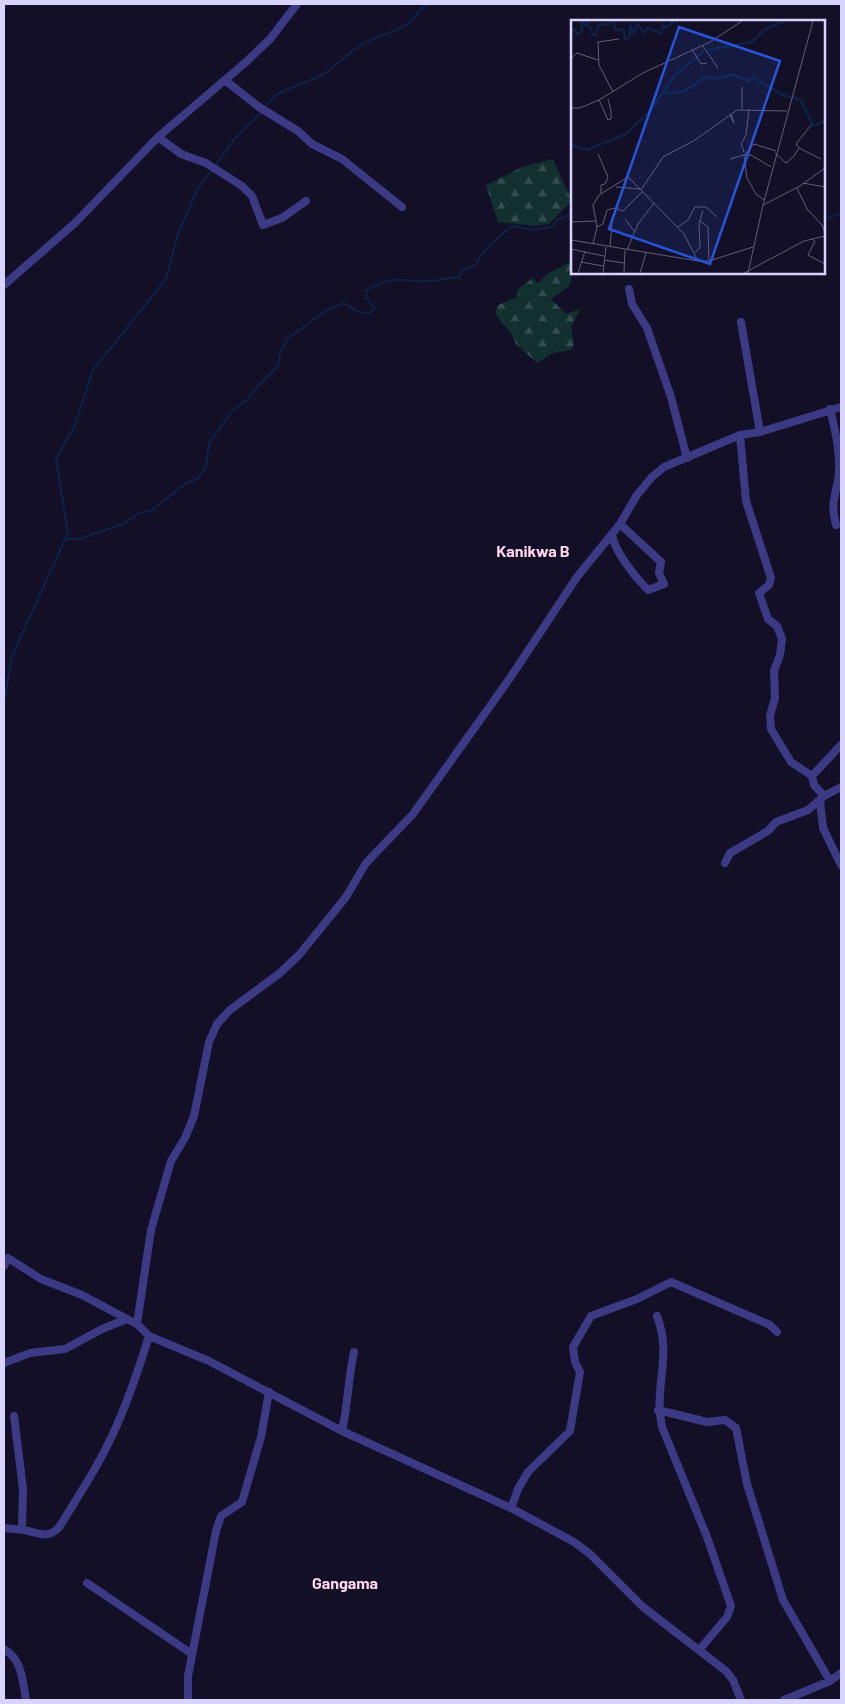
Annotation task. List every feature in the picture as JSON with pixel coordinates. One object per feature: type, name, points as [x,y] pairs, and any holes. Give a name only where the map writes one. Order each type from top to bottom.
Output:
[{"type":"street","points":[[4,285],[75,223],[158,137],[226,81],[270,39],[297,4]]},
{"type":"street","points":[[226,81],[259,107],[298,131],[312,144],[342,159],[402,207]]},
{"type":"street","points":[[158,137],[181,154],[206,163],[219,174],[242,186],[252,196],[263,225],[282,218],[306,201]]},
{"type":"street","points":[[629,290],[632,304],[648,328],[677,415],[687,458]]},
{"type":"street","points":[[741,322],[760,432]]},
{"type":"street","points":[[137,1324],[153,1223],[171,1161],[185,1138],[194,1116],[209,1042],[217,1024],[230,1010],[268,983],[299,954],[346,898],[366,863],[413,814],[510,678],[577,578],[620,524],[637,495],[652,476],[664,467],[740,435],[760,432],[841,407]]},
{"type":"street","points":[[830,409],[838,440],[839,472],[832,504],[836,524]]},
{"type":"street","points":[[740,435],[746,501],[771,578],[769,585],[759,592],[760,600],[768,619],[777,626],[782,639],[780,655],[774,671],[774,698],[770,723],[790,762],[812,776],[814,785],[822,798],[823,828],[841,865]]},
{"type":"street","points":[[612,534],[613,542],[620,551],[628,570],[648,590],[664,584],[659,573],[661,562],[620,524]]},
{"type":"street","points":[[812,776],[841,745]]},
{"type":"street","points":[[725,864],[730,853],[768,831],[776,822],[808,810],[822,798],[841,787]]},
{"type":"street","points":[[4,1266],[8,1258],[41,1279],[82,1295],[137,1324],[149,1336],[209,1361],[342,1431],[511,1508],[574,1542],[590,1554],[643,1607],[726,1671],[733,1680],[741,1700]]},
{"type":"street","points":[[511,1508],[518,1489],[528,1472],[570,1431],[580,1372],[575,1362],[573,1347],[591,1316],[671,1282],[770,1325],[778,1332]]},
{"type":"street","points":[[657,1316],[664,1338],[665,1355],[659,1388],[658,1410],[662,1427],[730,1598],[731,1606],[727,1617],[700,1650]]},
{"type":"street","points":[[4,1363],[30,1353],[65,1349],[102,1329],[127,1319]]},
{"type":"street","points":[[4,1528],[47,1536],[56,1532],[105,1451],[135,1380],[149,1336]]},
{"type":"street","points":[[342,1431],[347,1409],[348,1378],[354,1352]]},
{"type":"street","points":[[188,1700],[188,1676],[219,1519],[223,1513],[242,1502],[262,1437],[269,1392]]},
{"type":"street","points":[[658,1410],[708,1422],[725,1420],[736,1428],[747,1484],[783,1600],[830,1681]]},
{"type":"street","points":[[14,1416],[22,1489],[22,1530]]},
{"type":"street","points":[[87,1583],[192,1654]]},
{"type":"street","points":[[4,1649],[15,1658],[21,1671],[26,1700]]},
{"type":"street","points":[[784,1700],[830,1681],[841,1673]]},
{"type":"green space","points":[[553,159],[571,202],[549,224],[534,226],[498,222],[486,185],[522,167]]},
{"type":"green space","points":[[571,262],[571,274],[587,274],[572,276],[570,286],[551,299],[566,314],[580,309],[571,327],[574,344],[571,350],[553,353],[537,363],[516,344],[512,335],[495,314],[498,305],[518,297],[517,290],[533,278],[538,283],[547,274]]},
{"type":"waterway","points":[[265,107],[277,94],[324,74],[360,45],[407,25],[423,7],[432,4]]},
{"type":"waterway","points":[[215,166],[233,141],[262,111]]},
{"type":"waterway","points":[[4,703],[12,656],[68,533],[56,459],[75,425],[93,370],[166,279],[178,234],[197,190],[212,170]]},
{"type":"waterway","points":[[825,219],[841,214]]},
{"type":"waterway","points":[[65,539],[79,539],[123,524],[139,513],[151,511],[186,483],[198,479],[206,467],[209,443],[233,410],[247,400],[278,366],[280,354],[287,339],[328,309],[344,303],[358,312],[370,313],[375,309],[366,297],[367,290],[395,280],[428,281],[459,277],[462,271],[476,265],[487,248],[512,226],[533,230],[552,227],[557,220],[569,215],[571,216]]},
{"type":"district","name":"Kanikwa B","points":[[533,550]]},
{"type":"district","name":"Gangama","points":[[345,1582]]}]
